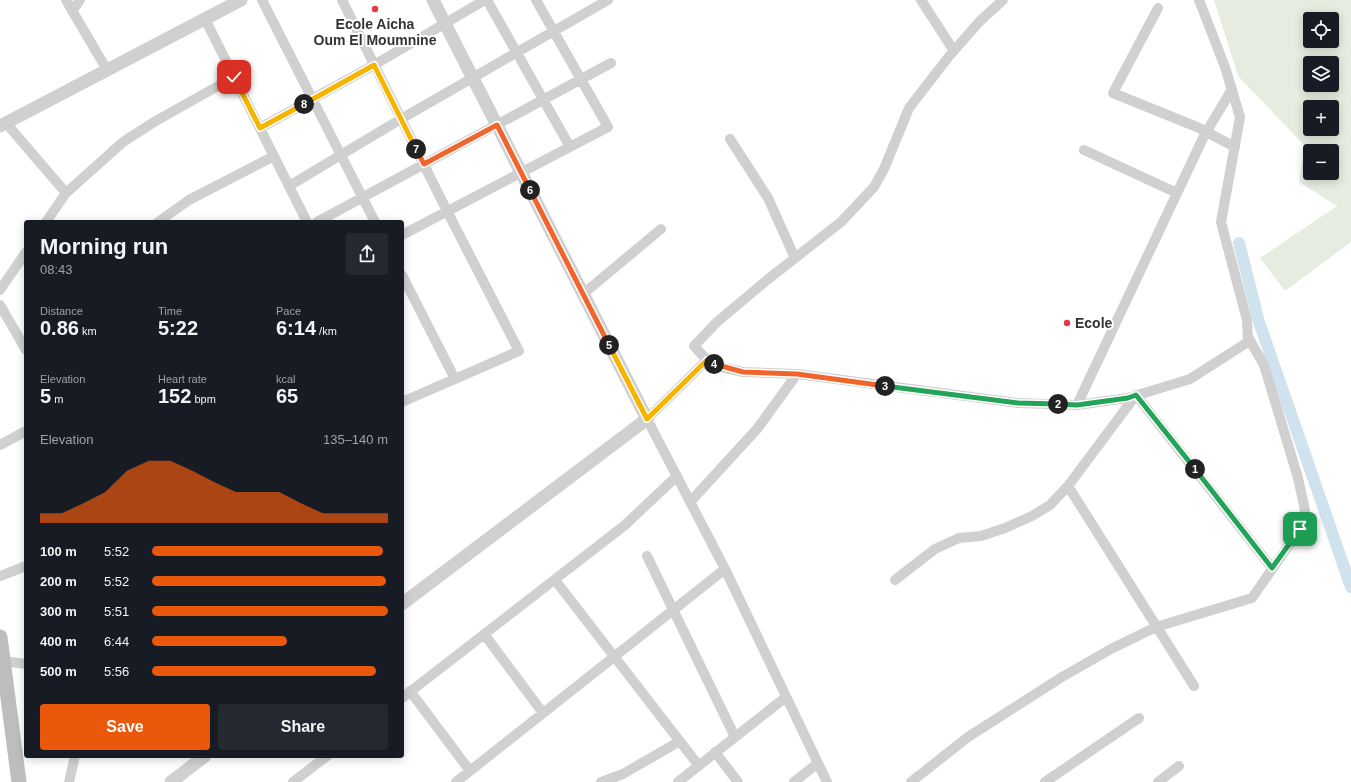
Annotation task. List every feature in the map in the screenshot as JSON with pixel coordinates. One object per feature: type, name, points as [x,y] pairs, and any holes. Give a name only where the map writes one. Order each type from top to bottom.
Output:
[{"type":"main road","points":[[0,637],[2,662],[19,782]]},
{"type":"street","points":[[66,0],[107,70]]},
{"type":"street","points":[[72,11],[80,0]]},
{"type":"street","points":[[66,193],[3,124],[241,0]]},
{"type":"street","points":[[262,0],[374,220]]},
{"type":"street","points":[[342,0],[447,211],[519,351],[404,401]]},
{"type":"street","points":[[433,0],[725,569],[827,782]]},
{"type":"street","points":[[260,128],[374,65],[486,0],[570,147]]},
{"type":"street","points":[[404,234],[608,127],[536,0]]},
{"type":"street","points":[[921,0],[954,51]]},
{"type":"street","points":[[1004,0],[980,21],[909,108],[884,169],[874,187],[841,222],[717,322],[694,346],[707,360],[721,366],[743,372],[797,374],[1018,403],[1077,405],[1128,398],[1190,379],[1248,342],[1248,320],[1221,222],[1240,117],[1225,67],[1199,0]]},
{"type":"street","points":[[289,186],[604,1]]},
{"type":"street","points":[[1158,8],[1113,93],[1206,132],[1235,147]]},
{"type":"street","points":[[205,19],[306,220]]},
{"type":"street","points":[[321,220],[611,63]]},
{"type":"street","points":[[47,220],[66,193],[124,142],[154,122],[234,77]]},
{"type":"street","points":[[1077,405],[1206,132],[1232,89]]},
{"type":"street","points":[[730,139],[768,198],[795,258]]},
{"type":"street","points":[[1084,150],[1177,193]]},
{"type":"street","points":[[161,220],[189,200],[274,156]]},
{"type":"street","points":[[583,294],[661,230]]},
{"type":"street","points":[[0,290],[24,255]]},
{"type":"street","points":[[404,279],[455,379]]},
{"type":"street","points":[[0,306],[24,347]]},
{"type":"street","points":[[911,782],[968,737],[1062,677],[1111,649],[1156,627],[1252,598],[1300,529],[1306,510],[1298,478],[1264,365],[1248,337]]},
{"type":"street","points":[[404,602],[647,419],[707,360]]},
{"type":"street","points":[[690,502],[757,429],[797,374]]},
{"type":"street","points":[[895,580],[935,549],[959,538],[981,536],[1005,528],[1032,516],[1050,505],[1068,486],[1136,395]]},
{"type":"street","points":[[1136,395],[1272,568]]},
{"type":"street","points":[[0,445],[24,433]]},
{"type":"street","points":[[404,696],[625,525],[676,476]]},
{"type":"street","points":[[1068,486],[1194,686]]},
{"type":"street","points":[[647,556],[735,737]]},
{"type":"street","points":[[0,576],[24,567]]},
{"type":"street","points":[[456,782],[725,569]]},
{"type":"street","points":[[555,580],[699,766]]},
{"type":"street","points":[[484,634],[543,713]]},
{"type":"street","points":[[2,662],[24,664]]},
{"type":"street","points":[[410,691],[470,771]]},
{"type":"street","points":[[678,782],[786,697]]},
{"type":"street","points":[[1046,782],[1139,718]]},
{"type":"street","points":[[601,782],[623,774],[680,741]]},
{"type":"street","points":[[715,752],[738,782]]},
{"type":"street","points":[[69,782],[75,758]]},
{"type":"street","points":[[171,782],[202,758]]},
{"type":"street","points":[[293,782],[324,758]]},
{"type":"street","points":[[794,782],[818,763]]},
{"type":"street","points":[[1158,782],[1179,766]]},
{"type":"shaded area","points":[[1214,0],[1351,0],[1351,242],[1285,291],[1260,258],[1337,206],[1299,182],[1303,158],[1303,180],[1339,180],[1339,144],[1303,144],[1238,76]]},
{"type":"waterway","points":[[1239,243],[1259,322],[1351,587]]},
{"type":"place","name":"Ecole Aicha Oum El Moumnine","points":[[375,9]]},
{"type":"place","name":"Ecole","points":[[1067,323]]},
{"type":"route","points":[[234,77],[260,128],[374,65],[424,164],[497,125],[647,419],[707,360],[721,366],[743,372],[797,374],[1018,403],[1077,405],[1128,398],[1136,395],[1272,568],[1300,529]]}]
